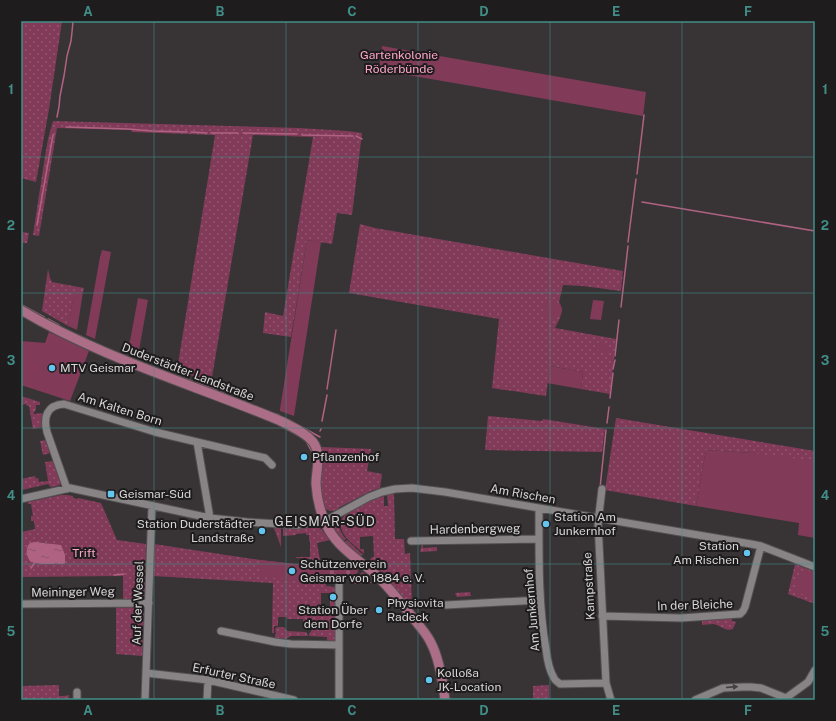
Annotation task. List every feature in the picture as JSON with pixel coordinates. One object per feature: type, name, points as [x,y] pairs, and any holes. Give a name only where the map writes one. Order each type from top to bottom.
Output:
[{"type":"main road","name":"Duderstädter Landstraße","points":[[21,310],[60,331],[107,353],[268,416],[294,428],[311,440],[316,446],[318,455],[318,497],[329,530],[340,545],[387,586],[427,635],[436,657],[446,700]]},
{"type":"street","name":"Am Kalten Born","points":[[67,489],[45,424],[45,418],[51,408],[56,405],[64,404],[155,432],[265,458],[272,465]]},
{"type":"street","points":[[197,442],[210,518]]},
{"type":"street","points":[[21,499],[70,488],[210,518],[289,524],[325,521]]},
{"type":"street","name":"Am Rischen","points":[[325,521],[369,497],[382,492],[404,488],[420,488],[760,546],[815,567]]},
{"type":"street","name":"Kampstraße","points":[[602,489],[598,518],[602,616],[606,683],[611,700]]},
{"type":"street","name":"Auf der Wessel","points":[[145,700],[152,506]]},
{"type":"street","name":"Am Junkernhof","points":[[539,508],[540,600],[543,630],[553,677],[556,682],[560,684],[606,683]]},
{"type":"street","name":"Hardenbergweg","points":[[411,542],[539,539]]},
{"type":"street","name":"In der Bleiche","points":[[602,616],[681,618],[740,614],[744,609],[760,546]]},
{"type":"street","points":[[339,585],[339,700]]},
{"type":"street","points":[[446,605],[540,600]]},
{"type":"street","name":"Meininger Weg","points":[[21,604],[149,603]]},
{"type":"street","points":[[221,631],[291,644],[339,645]]},
{"type":"street","points":[[695,700],[723,688],[751,686],[761,688],[786,699],[808,682],[813,681],[815,670]]},
{"type":"street","name":"Erfurter Straße","points":[[146,673],[208,680],[271,698],[294,700]]},
{"type":"street","points":[[207,700],[208,680]]},
{"type":"street","points":[[77,692],[77,700]]},
{"type":"green space","points":[[21,21],[62,21],[36,182],[21,178]]},
{"type":"green space","name":"Gartenkolonie Röderbünde","points":[[382,46],[646,92],[643,116],[379,70]]},
{"type":"green space","points":[[53,121],[299,128],[362,133],[352,215],[337,213],[332,244],[307,240],[291,337],[263,333],[265,312],[283,316],[313,137],[253,135],[211,383],[177,370],[215,135],[132,132],[131,130],[57,128],[39,236],[33,235],[45,156]]},
{"type":"green space","points":[[360,224],[375,228],[623,271],[621,291],[563,285],[559,302],[561,305],[560,319],[555,328],[616,339],[610,394],[581,389],[583,372],[550,366],[546,396],[492,388],[499,319],[349,293]]},
{"type":"green space","points":[[21,232],[29,233],[27,243],[23,243],[21,257]]},
{"type":"green space","points":[[307,240],[321,242],[294,416],[280,411],[280,409]]},
{"type":"green space","points":[[102,250],[111,252],[95,339],[86,335]]},
{"type":"green space","points":[[48,269],[52,282],[84,288],[83,292],[75,291],[68,326],[42,311]]},
{"type":"green space","points":[[75,290],[83,292],[77,330],[68,326]]},
{"type":"green space","points":[[138,298],[148,300],[138,356],[126,351],[130,341]]},
{"type":"green space","points":[[593,300],[604,301],[601,320],[590,319]]},
{"type":"green space","points":[[553,301],[559,304],[562,310],[559,316],[553,319],[547,316],[544,310],[547,304]]},
{"type":"green space","name":"MTV Geismar","points":[[49,332],[89,351],[70,401],[21,385],[21,341],[45,343]]},
{"type":"green space","points":[[598,342],[609,344],[607,352],[597,350]]},
{"type":"green space","points":[[550,366],[583,372],[581,389],[547,383]]},
{"type":"green space","points":[[21,396],[40,402],[40,405],[36,405],[34,414],[43,413],[41,420],[42,427],[33,429],[29,406],[26,404],[22,405]]},
{"type":"green space","points":[[488,416],[542,421],[543,419],[605,429],[602,452],[485,450]]},
{"type":"green space","points":[[616,418],[815,451],[815,486],[753,453],[706,450],[696,506],[605,490]]},
{"type":"green space","points":[[46,440],[50,453],[43,455],[40,441]]},
{"type":"green space","points":[[322,447],[371,449],[367,471],[382,474],[380,488],[338,508],[339,510],[330,511],[324,508],[320,496],[321,463],[323,463]]},
{"type":"green space","points":[[706,450],[753,453],[815,461],[815,538],[798,535],[799,523],[696,506]]},
{"type":"green space","points":[[53,461],[61,482],[60,485],[51,487],[48,484],[22,490],[21,494],[21,479],[35,476],[36,479],[38,478],[39,482],[48,481],[45,462]]},
{"type":"green space","points":[[394,493],[395,539],[404,539],[405,554],[410,553],[412,605],[409,606],[370,560],[374,557],[373,536],[360,537],[360,549],[364,549],[364,554],[346,537],[341,527],[343,518],[347,513],[369,501],[384,496],[384,506],[388,506],[387,495]]},
{"type":"green space","name":"Trift","points":[[61,495],[73,496],[73,498],[77,499],[101,503],[117,540],[146,544],[145,596],[141,599],[123,599],[123,576],[21,577],[21,532],[35,529],[34,521],[31,521],[31,516],[33,516],[31,504],[28,504],[28,502]]},
{"type":"green space","points":[[337,526],[346,539],[342,542],[332,529]]},
{"type":"green space","points":[[317,527],[321,529],[330,540],[317,543],[321,566],[312,566],[312,559],[296,558],[310,557],[309,535],[306,535],[306,533],[283,536],[283,528],[295,529]]},
{"type":"green space","points":[[274,528],[281,528],[281,547]]},
{"type":"green space","points":[[347,540],[363,555],[359,556],[343,543]]},
{"type":"green space","points":[[154,544],[260,560],[312,566],[309,580],[326,581],[326,586],[335,587],[335,595],[332,595],[332,600],[335,600],[335,608],[327,610],[327,613],[335,616],[335,642],[327,643],[327,637],[309,636],[312,630],[312,623],[303,622],[303,619],[287,619],[287,617],[278,617],[278,626],[274,626],[274,633],[272,633],[273,583],[153,576]],"holes":[[[321,593],[330,593],[330,608],[321,608]]]},
{"type":"green space","points":[[422,544],[423,548],[437,547],[437,551],[420,552]]},
{"type":"green space","name":"Schützenverein Geismar von 1884 e. V.","points":[[260,560],[321,566],[325,577],[328,579],[326,581],[261,577]]},
{"type":"green space","points":[[350,560],[358,570],[355,575],[328,579],[325,577],[321,566]]},
{"type":"green space","points":[[795,564],[815,572],[815,604],[788,594]]},
{"type":"green space","points":[[800,570],[815,576],[815,599],[794,591]]},
{"type":"green space","points":[[363,572],[368,578],[367,580],[372,583],[353,584],[352,578]]},
{"type":"green space","points":[[470,592],[471,596],[457,597],[455,593]]},
{"type":"green space","points":[[116,607],[140,607],[145,612],[143,656],[116,654]]},
{"type":"green space","points":[[732,618],[732,621],[736,622],[733,629],[730,630],[713,624],[702,625],[702,620]]},
{"type":"green space","points":[[277,627],[284,627],[287,631],[305,632],[308,636],[291,636],[284,640],[275,638],[275,629]]},
{"type":"green space","points":[[59,685],[59,696],[69,695],[69,700],[21,700],[21,686]]},
{"type":"green space","points":[[549,685],[549,700],[533,700],[533,686]]},
{"type":"water","points":[[35,542],[61,545],[65,555],[65,563],[41,564],[31,562],[28,558],[28,545]]},
{"type":"waterway","points":[[57,117],[67,56],[71,41],[73,21]]},
{"type":"waterway","points":[[637,174],[644,115]]},
{"type":"waterway","points":[[66,127],[187,132]]},
{"type":"waterway","points":[[191,132],[207,133]]},
{"type":"waterway","points":[[211,133],[238,133]]},
{"type":"waterway","points":[[243,133],[297,134]]},
{"type":"waterway","points":[[37,225],[53,135]]},
{"type":"waterway","points":[[302,135],[353,136]]},
{"type":"waterway","points":[[356,136],[362,139]]},
{"type":"waterway","points":[[628,242],[636,179]]},
{"type":"waterway","points":[[642,202],[815,231]]},
{"type":"waterway","points":[[621,307],[628,246]]},
{"type":"waterway","points":[[22,305],[44,317]]},
{"type":"waterway","points":[[48,319],[59,325]]},
{"type":"waterway","points":[[615,356],[619,320]]},
{"type":"waterway","points":[[327,389],[336,330]]},
{"type":"waterway","points":[[80,336],[87,339]]},
{"type":"waterway","points":[[613,369],[615,360]]},
{"type":"waterway","points":[[158,369],[169,373]]},
{"type":"waterway","points":[[610,398],[613,373]]},
{"type":"waterway","points":[[174,375],[192,381]]},
{"type":"waterway","points":[[197,383],[217,390]]},
{"type":"waterway","points":[[221,392],[227,395]]},
{"type":"waterway","points":[[322,421],[327,395]]},
{"type":"waterway","points":[[607,423],[609,407]]},
{"type":"waterway","points":[[273,413],[279,415]]},
{"type":"waterway","points":[[289,420],[320,437]]},
{"type":"waterway","points":[[277,424],[301,437]]},
{"type":"waterway","points":[[600,488],[606,430]]},
{"type":"waterway","points":[[307,443],[312,452],[313,461]]},
{"type":"waterway","points":[[31,568],[36,561]]},
{"type":"waterway","points":[[114,575],[124,574]]},
{"type":"place","name":"MTV Geismar","points":[[52,368]]},
{"type":"place","name":"Pflanzenhof","points":[[304,457]]},
{"type":"place","name":"Geismar-Süd","points":[[111,494]]},
{"type":"place","name":"Station Am Junkernhof","points":[[546,524]]},
{"type":"place","name":"Station Duderstädter Landstraße","points":[[262,531]]},
{"type":"place","name":"Station Am Rischen","points":[[747,553]]},
{"type":"place","name":"Schützenverein Geismar von 1884 e. V.","points":[[292,571]]},
{"type":"place","name":"Station Über dem Dorfe","points":[[333,597]]},
{"type":"place","name":"Physiovita Radeck","points":[[379,610]]},
{"type":"place","name":"Kolloßa JK-Location","points":[[429,680]]},
{"type":"district","name":"GEISMAR-SÜD","points":[[325,521]]}]
